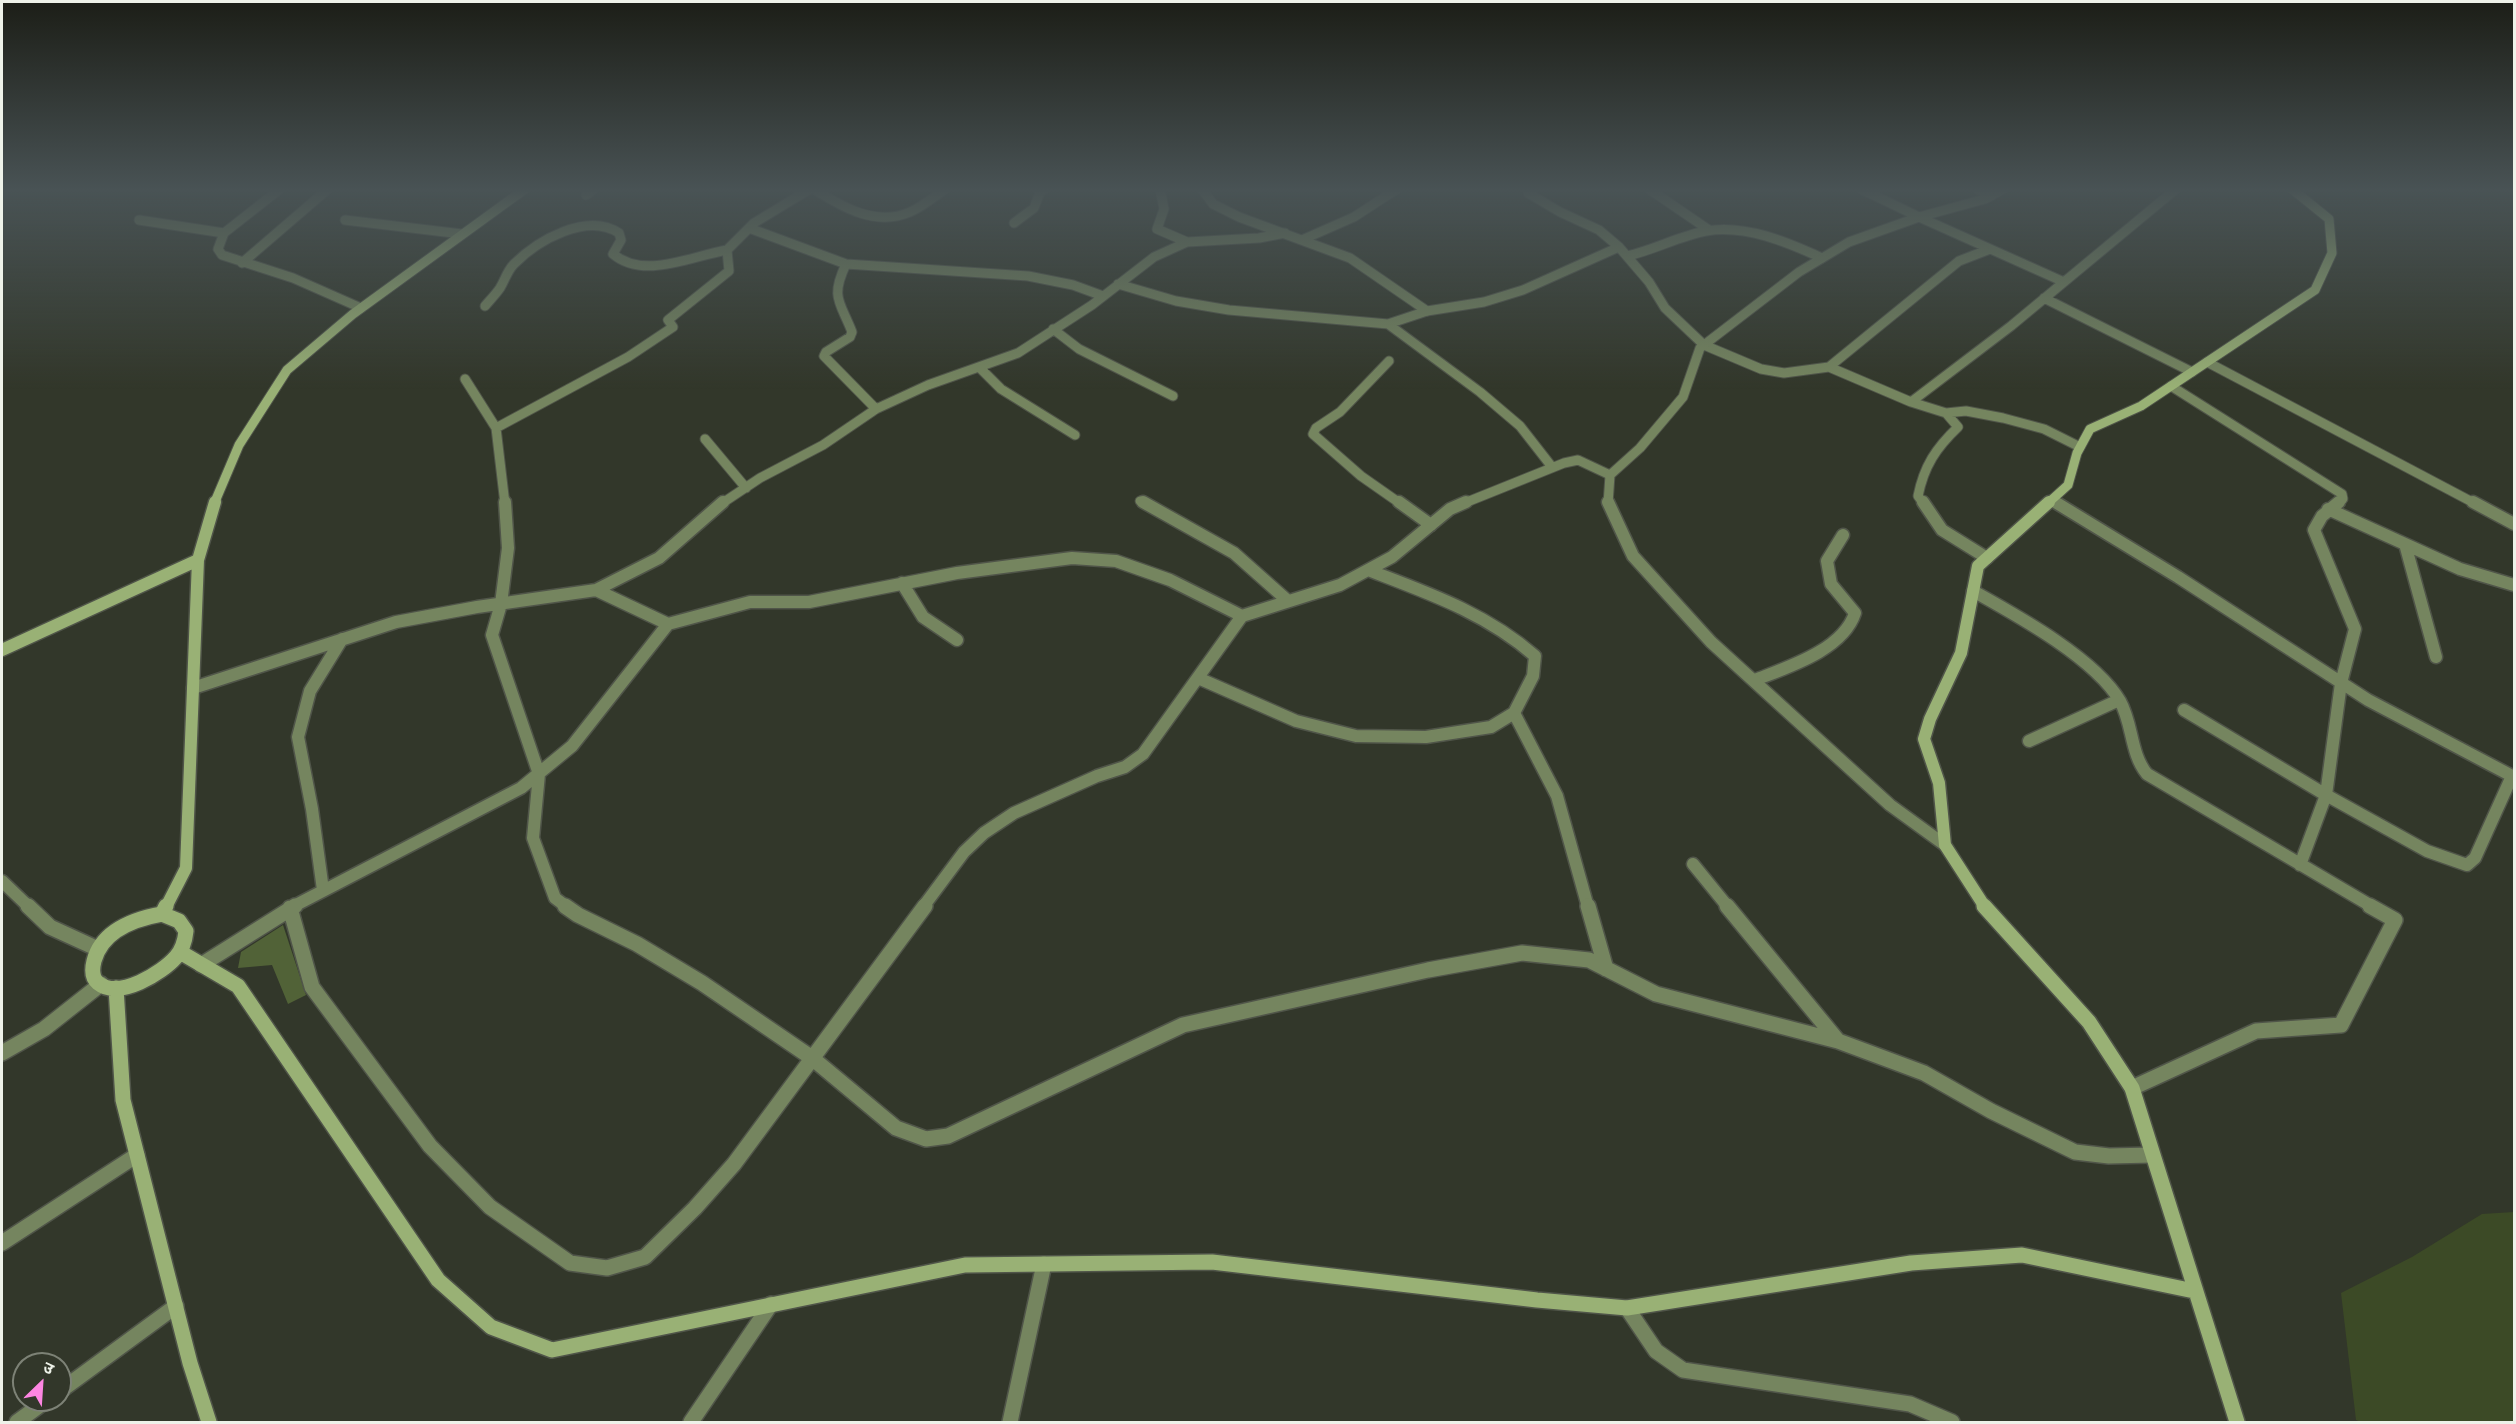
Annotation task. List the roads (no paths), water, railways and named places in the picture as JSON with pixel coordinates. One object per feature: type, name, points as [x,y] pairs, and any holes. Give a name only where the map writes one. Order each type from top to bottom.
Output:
[{"type":"street","points":[[223,255],[293,278],[361,308]]},
{"type":"street","points":[[242,263],[251,255]]},
{"type":"street","points":[[162,914],[186,868],[198,560],[209,517],[239,445],[287,370],[361,308],[433,255]]},
{"type":"street","points":[[485,306],[501,287],[508,270],[526,255]]},
{"type":"street","points":[[614,255],[618,260],[649,267],[696,255]]},
{"type":"street","points":[[496,428],[628,357],[674,327],[668,320],[729,271],[728,255]]},
{"type":"street","points":[[823,255],[846,264],[1028,276],[1073,285],[1103,296]]},
{"type":"street","points":[[193,688],[396,622],[596,590],[659,558],[713,509],[823,445],[876,408],[928,385],[1018,353],[1103,296],[1157,255]]},
{"type":"street","points":[[1344,255],[1426,311]]},
{"type":"street","points":[[1119,284],[1176,301],[1229,310],[1388,324],[1426,311],[1484,302],[1523,290],[1600,255]]},
{"type":"street","points":[[1630,255],[1627,256],[1649,282],[1665,308],[1704,345],[1761,369],[1784,373],[1829,367],[1911,402],[1946,413],[1966,411],[2044,429],[2080,447]]},
{"type":"street","points":[[1815,255],[1822,258]]},
{"type":"street","points":[[1826,255],[1799,272],[1700,348],[1683,397],[1640,448],[1610,475],[1608,505],[1633,556],[1711,642],[1890,806],[1945,845],[1989,911],[2089,1022],[2132,1088],[2237,1422]]},
{"type":"street","points":[[1829,367],[1959,261],[1973,255]]},
{"type":"street","points":[[2004,255],[2064,282]]},
{"type":"street","points":[[1911,402],[1957,368],[2096,255]]},
{"type":"street","points":[[1945,845],[1939,783],[1924,739],[1930,719],[1960,653],[1978,566],[2068,484],[2080,447],[2090,429],[2141,406],[2315,290],[2331,255]]},
{"type":"street","points":[[846,264],[838,278],[836,292],[852,332],[850,337],[826,352],[824,356],[876,408]]},
{"type":"street","points":[[2044,298],[2192,372]]},
{"type":"street","points":[[1388,324],[1480,392],[1520,426],[1552,467]]},
{"type":"street","points":[[1053,329],[1079,349],[1173,396]]},
{"type":"street","points":[[1389,361],[1340,412],[1316,428],[1313,434],[1362,476],[1431,525]]},
{"type":"street","points":[[2207,362],[2514,524]]},
{"type":"street","points":[[979,367],[1001,389],[1075,435]]},
{"type":"street","points":[[465,379],[496,428],[503,479],[508,548],[501,604],[492,635],[538,774],[533,838],[555,898],[578,915],[637,944],[702,983],[812,1058],[896,1128],[926,1139],[948,1136],[1183,1025],[1428,970],[1522,953],[1589,960],[1656,994],[1838,1041],[1924,1073],[1991,1111],[2075,1152],[2109,1156],[2152,1155]]},
{"type":"street","points":[[2172,386],[2342,494],[2343,499],[2328,509],[2314,524],[2314,530],[2355,629],[2341,682],[2326,795],[2300,865]]},
{"type":"street","points":[[1946,413],[1958,427],[1932,453],[1922,473],[1918,496],[1942,530],[1987,558]]},
{"type":"street","points":[[705,439],[746,488]]},
{"type":"street","points":[[290,908],[312,987],[366,1064],[430,1146],[490,1207],[570,1263],[607,1268],[645,1257],[695,1208],[734,1164],[964,852],[984,833],[1014,813],[1097,776],[1125,767],[1143,754],[1242,616],[1340,585],[1392,557],[1450,509],[1552,467],[1578,460],[1610,475]]},
{"type":"street","points":[[2051,500],[2178,577],[2368,700],[2513,776],[2475,858],[2467,865],[2427,851],[2326,795],[2184,710]]},
{"type":"street","points":[[1140,501],[1234,553],[1288,601]]},
{"type":"street","points":[[2328,509],[2460,569],[2514,585]]},
{"type":"street","points":[[1755,680],[1812,658],[1851,625],[1855,613],[1831,584],[1827,561],[1843,535]]},
{"type":"street","points":[[2405,544],[2436,657]]},
{"type":"street","points":[[201,965],[290,908],[521,788],[573,746],[668,624],[750,602],[809,602],[902,583],[1072,558],[1116,561],[1170,580],[1242,616]]},
{"type":"street","points":[[2,650],[198,560]]},
{"type":"street","points":[[1198,678],[1296,721],[1356,736],[1426,737],[1491,726],[1514,713],[1533,676],[1535,656],[1515,636],[1452,601],[1368,570]]},
{"type":"street","points":[[902,583],[923,617],[957,640]]},
{"type":"street","points":[[596,590],[668,624]]},
{"type":"street","points":[[1973,591],[2059,641],[2090,668],[2119,700],[2130,722],[2135,751],[2142,770],[2396,920],[2341,1025],[2256,1031],[2132,1088]]},
{"type":"street","points":[[323,890],[312,809],[298,737],[310,691],[342,639]]},
{"type":"street","points":[[2029,741],[2119,700]]},
{"type":"street","points":[[1514,713],[1557,796],[1606,969]]},
{"type":"street","points":[[1693,864],[1838,1041]]},
{"type":"street","points":[[2,881],[50,927],[98,949]]},
{"type":"street","points":[[162,914],[177,918],[185,925],[186,938],[180,952],[168,966],[151,978],[132,986],[109,986],[93,976],[92,963],[98,949],[110,935],[126,924],[146,916],[162,914]]},
{"type":"street","points":[[180,952],[238,986],[438,1280],[491,1327],[552,1350],[964,1265],[1212,1262],[1537,1300],[1627,1308],[1911,1263],[2022,1256],[2194,1291]]},
{"type":"street","points":[[2,1053],[44,1029],[109,986]]},
{"type":"street","points":[[109,986],[123,1101],[190,1363],[209,1422]]},
{"type":"street","points":[[2,1243],[137,1155]]},
{"type":"street","points":[[1010,1422],[1044,1264]]},
{"type":"street","points":[[691,1422],[771,1304]]},
{"type":"street","points":[[72,1382],[176,1306]]},
{"type":"street","points":[[1627,1308],[1648,1343],[1662,1359],[1683,1370],[1910,1404],[1952,1422]]},
{"type":"street","points":[[17,1422],[31,1412]]}]
